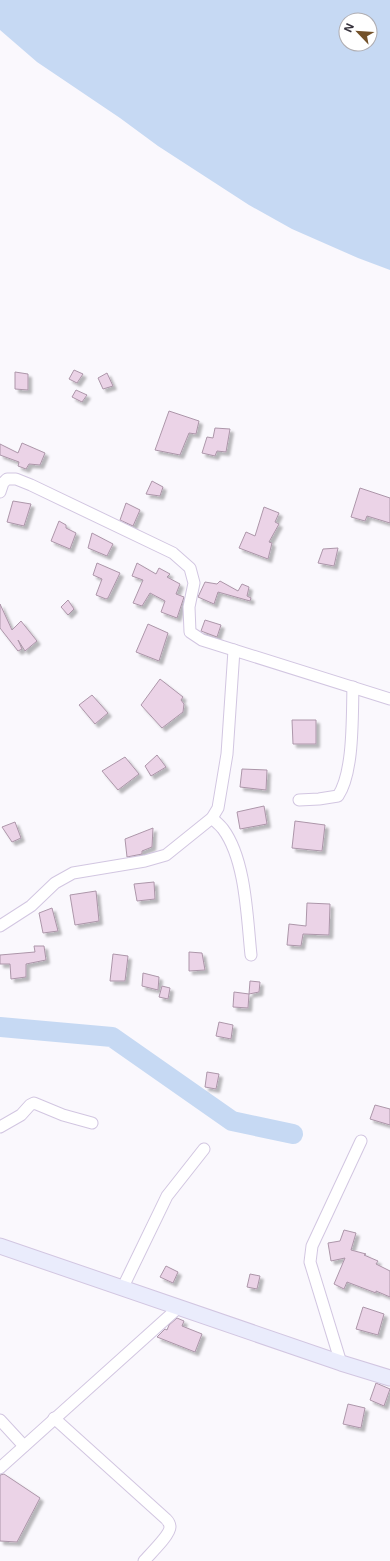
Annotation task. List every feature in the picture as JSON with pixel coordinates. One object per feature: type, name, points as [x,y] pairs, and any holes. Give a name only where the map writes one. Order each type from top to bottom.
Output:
[{"type":"street","points":[[0,489],[7,479],[16,480],[31,485],[172,553],[190,568],[194,583],[189,607],[190,632],[202,640],[390,699]]},
{"type":"street","points":[[0,926],[31,906],[55,883],[73,873],[145,861],[166,855],[212,818],[218,808],[227,754],[234,650]]},
{"type":"street","points":[[299,800],[338,796],[343,788],[349,752],[354,687]]},
{"type":"street","points":[[212,818],[228,838],[244,886],[251,955]]},
{"type":"street","points":[[0,1127],[21,1115],[30,1105],[34,1103],[63,1115],[92,1123]]},
{"type":"street","points":[[341,1363],[310,1262],[312,1246],[361,1141]]},
{"type":"street","points":[[122,1289],[167,1196],[204,1149]]},
{"type":"street","points":[[0,1246],[178,1308],[390,1378]]},
{"type":"street","points":[[0,1468],[178,1308]]},
{"type":"street","points":[[54,1418],[170,1524],[168,1534],[144,1561]]},
{"type":"street","points":[[0,1420],[24,1446]]},
{"type":"water","points":[[0,0],[390,0],[390,270],[358,258],[292,229],[249,205],[158,146],[120,118],[37,62],[0,30]]},
{"type":"building","points":[[74,370],[83,374],[77,383],[69,379]]},
{"type":"building","points":[[15,372],[28,374],[28,390],[15,389]]},
{"type":"building","points":[[107,373],[113,386],[103,389],[98,378]]},
{"type":"building","points":[[76,390],[87,395],[82,402],[72,397]]},
{"type":"building","points":[[169,411],[199,421],[196,434],[189,433],[180,455],[155,450]]},
{"type":"building","points":[[215,428],[230,429],[226,452],[217,451],[215,456],[202,453],[207,437],[213,438]]},
{"type":"building","points":[[22,443],[45,453],[40,465],[29,464],[26,469],[18,466],[19,462],[0,455],[0,444],[18,453]]},
{"type":"building","points":[[152,481],[163,487],[160,496],[146,494]]},
{"type":"building","points":[[360,488],[390,498],[390,523],[367,516],[365,521],[351,517]]},
{"type":"building","points":[[13,501],[31,504],[24,526],[7,522]]},
{"type":"building","points":[[126,503],[140,510],[133,526],[120,520]]},
{"type":"building","points":[[264,507],[279,513],[275,522],[279,524],[269,542],[272,543],[268,559],[239,548],[246,532],[255,536]]},
{"type":"building","points":[[59,521],[66,525],[66,528],[76,533],[70,549],[51,541]]},
{"type":"building","points":[[92,533],[113,544],[107,556],[88,548]]},
{"type":"building","points":[[338,548],[334,566],[318,563],[323,549]]},
{"type":"building","points":[[97,563],[120,573],[108,598],[106,599],[96,595],[102,579],[93,575]]},
{"type":"building","points":[[137,563],[156,574],[159,568],[170,574],[167,577],[180,584],[176,594],[184,597],[177,618],[161,612],[165,601],[150,593],[142,606],[133,603],[143,580],[132,576]]},
{"type":"building","points":[[220,581],[238,591],[242,584],[249,587],[247,596],[251,598],[250,601],[218,592],[214,604],[198,597],[205,582],[217,584]]},
{"type":"building","points":[[68,600],[74,609],[68,615],[61,607]]},
{"type":"building","points":[[0,604],[12,630],[21,621],[37,641],[25,651],[18,640],[22,649],[18,651],[0,628]]},
{"type":"building","points":[[205,620],[221,625],[217,637],[201,631]]},
{"type":"building","points":[[148,624],[168,633],[159,661],[136,652]]},
{"type":"building","points":[[160,679],[183,697],[181,700],[184,704],[183,712],[162,728],[141,705]]},
{"type":"building","points":[[92,695],[108,713],[95,724],[79,705]]},
{"type":"building","points":[[292,720],[316,720],[316,744],[293,744]]},
{"type":"building","points":[[157,755],[166,767],[151,776],[145,766]]},
{"type":"building","points":[[125,757],[139,774],[118,790],[102,771]]},
{"type":"building","points":[[242,769],[267,770],[266,790],[240,787]]},
{"type":"building","points":[[264,806],[267,824],[240,829],[237,812]]},
{"type":"building","points":[[295,821],[325,825],[322,851],[292,848]]},
{"type":"building","points":[[15,822],[21,838],[12,842],[2,827]]},
{"type":"building","points":[[153,828],[152,847],[142,851],[142,854],[127,857],[125,839]]},
{"type":"building","points":[[154,882],[155,899],[137,901],[134,884]]},
{"type":"building","points":[[96,891],[99,921],[75,925],[70,895]]},
{"type":"building","points":[[307,903],[330,904],[329,935],[303,934],[301,946],[287,945],[289,924],[306,926]]},
{"type":"building","points":[[52,908],[58,931],[43,933],[39,913]]},
{"type":"building","points":[[34,946],[44,946],[46,960],[26,964],[26,977],[11,979],[10,964],[0,964],[0,955],[35,952]]},
{"type":"building","points":[[189,952],[202,953],[205,970],[189,971]]},
{"type":"building","points":[[113,954],[128,956],[125,981],[110,981]]},
{"type":"building","points":[[143,973],[159,977],[158,990],[142,986]]},
{"type":"building","points":[[250,981],[260,982],[259,992],[249,994]]},
{"type":"building","points":[[162,986],[170,988],[168,999],[159,997]]},
{"type":"building","points":[[234,992],[249,994],[248,1008],[233,1007]]},
{"type":"building","points":[[219,1022],[233,1025],[231,1039],[216,1036]]},
{"type":"building","points":[[207,1072],[219,1074],[216,1089],[205,1087]]},
{"type":"building","points":[[375,1105],[390,1109],[390,1125],[370,1119]]},
{"type":"building","points":[[344,1230],[356,1233],[351,1250],[366,1254],[364,1255],[378,1261],[376,1264],[390,1271],[390,1297],[347,1282],[344,1289],[334,1284],[345,1258],[331,1261],[328,1243],[340,1241]]},
{"type":"building","points":[[166,1266],[178,1272],[173,1283],[160,1277]]},
{"type":"building","points":[[250,1274],[260,1276],[257,1289],[247,1287]]},
{"type":"building","points":[[363,1307],[384,1314],[378,1335],[356,1329]]},
{"type":"building","points":[[177,1318],[184,1321],[182,1326],[202,1334],[195,1352],[157,1337],[165,1329],[167,1330],[169,1325]]},
{"type":"building","points":[[376,1383],[390,1389],[384,1406],[370,1400]]},
{"type":"building","points":[[348,1404],[365,1408],[361,1428],[343,1424]]},
{"type":"building","points":[[4,1474],[40,1498],[17,1542],[0,1541],[0,1475]]},
{"type":"waterway","points":[[0,1027],[112,1037],[232,1121],[293,1134]]}]
